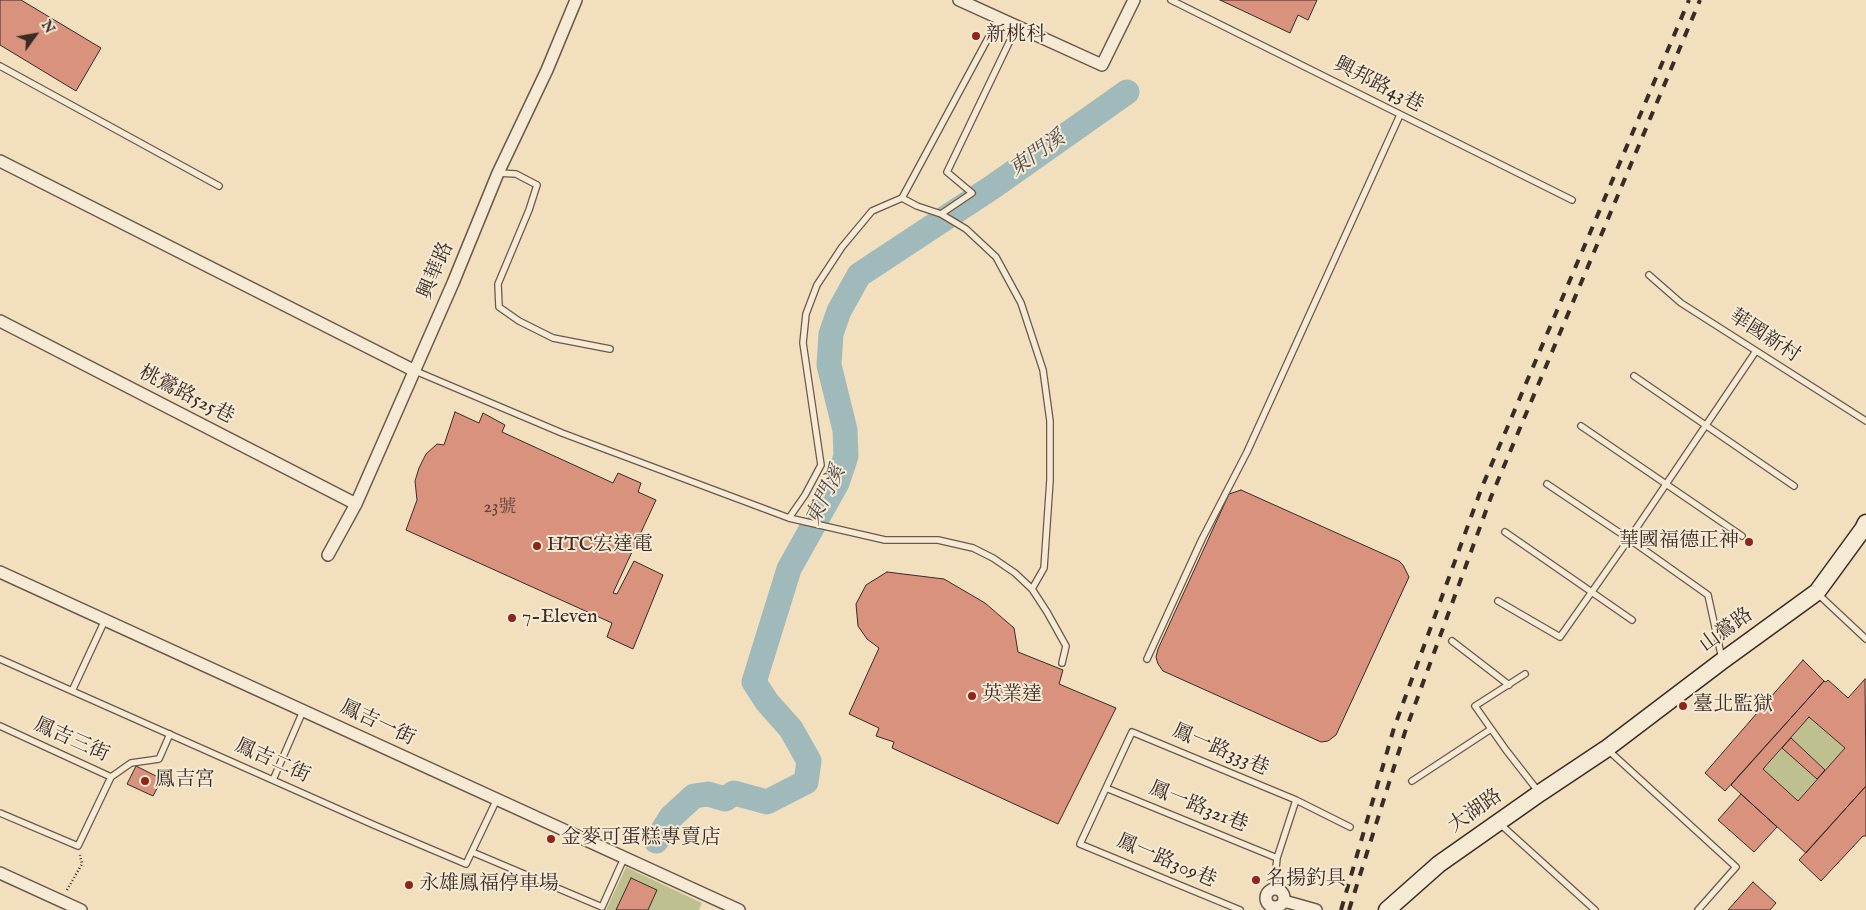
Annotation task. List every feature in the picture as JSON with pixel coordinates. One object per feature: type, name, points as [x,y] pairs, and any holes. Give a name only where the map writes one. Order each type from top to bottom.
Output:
[{"type":"street","name":"興華路","points":[[328,555],[356,504],[413,370],[453,283],[498,173],[547,70],[576,0]]},
{"type":"street","points":[[959,0],[1102,65],[1134,0]]},
{"type":"street","points":[[0,161],[413,370]]},
{"type":"street","name":"桃鶯路525巷","points":[[0,321],[356,504]]},
{"type":"street","name":"山鶯路","points":[[1601,752],[1817,592],[1866,523]]},
{"type":"street","name":"鳳吉一街","points":[[0,572],[739,910]]},
{"type":"street","name":"大湖路","points":[[1386,910],[1439,864],[1601,752]]},
{"type":"street","points":[[0,873],[80,910]]},
{"type":"street","points":[[1279,890],[1283,893],[1284,901],[1280,905],[1269,908],[1267,897],[1269,892],[1279,890]]},
{"type":"street","points":[[1284,901],[1316,910]]},
{"type":"lane","name":"興邦路43巷","points":[[1171,0],[1572,200]]},
{"type":"lane","points":[[790,518],[821,465],[803,344],[806,314],[817,285],[842,247],[872,211],[902,198],[999,18]]},
{"type":"lane","points":[[941,214],[972,193],[947,172],[1017,26]]},
{"type":"lane","points":[[0,66],[219,186]]},
{"type":"lane","points":[[1146,659],[1202,539],[1247,452],[1400,115]]},
{"type":"lane","points":[[498,173],[516,174],[537,185],[529,210],[498,284],[499,307],[519,321],[553,338],[610,348]]},
{"type":"lane","points":[[902,198],[917,206],[941,214],[966,229],[996,257],[1021,304],[1043,370],[1050,422],[1050,480],[1044,568],[1032,590]]},
{"type":"lane","name":"華國新村","points":[[1650,274],[1681,303],[1866,421]]},
{"type":"lane","points":[[1498,601],[1560,637],[1667,484],[1756,351]]},
{"type":"lane","points":[[413,370],[562,433],[790,518],[885,540],[938,540],[973,548],[993,558],[1015,573],[1032,590],[1066,646],[1062,663]]},
{"type":"lane","points":[[1634,376],[1707,424],[1794,486]]},
{"type":"lane","points":[[1581,426],[1742,536]]},
{"type":"lane","points":[[1547,484],[1708,595],[1722,661]]},
{"type":"lane","points":[[1505,532],[1632,620]]},
{"type":"lane","points":[[1817,592],[1866,639]]},
{"type":"lane","points":[[72,691],[105,620]]},
{"type":"lane","points":[[1452,641],[1509,685]]},
{"type":"lane","name":"鳳吉二街","points":[[0,658],[466,864],[472,852]]},
{"type":"lane","points":[[1525,674],[1475,706],[1540,793]]},
{"type":"lane","points":[[273,780],[303,711]]},
{"type":"lane","name":"鳳吉三街","points":[[0,726],[111,777],[131,763],[159,759],[170,734]]},
{"type":"lane","points":[[1412,781],[1492,729]]},
{"type":"lane","name":"鳳一路333巷","points":[[1106,788],[1132,732],[1296,800],[1350,827]]},
{"type":"lane","points":[[1601,752],[1736,867],[1698,910]]},
{"type":"lane","points":[[0,813],[78,846],[111,777]]},
{"type":"lane","name":"鳳一路309巷","points":[[1106,788],[1080,844],[1240,910]]},
{"type":"lane","name":"鳳一路321巷","points":[[1106,788],[1278,858]]},
{"type":"lane","points":[[497,799],[472,852],[602,907],[626,859]]},
{"type":"lane","points":[[1274,890],[1278,858],[1296,800]]},
{"type":"lane","points":[[1499,823],[1596,910]]},
{"type":"path","points":[[61,901],[82,864],[78,846]]},
{"type":"green space","points":[[1809,717],[1845,748],[1825,770],[1791,738]]},
{"type":"green space","points":[[1782,748],[1817,779],[1798,801],[1763,769]]},
{"type":"green space","points":[[626,867],[702,903],[699,910],[606,910]]},
{"type":"building","points":[[0,0],[21,0],[101,48],[76,91],[0,45]]},
{"type":"building","points":[[1220,0],[1317,0],[1308,20],[1298,15],[1290,33]]},
{"type":"building","name":"HTC宏達電","points":[[455,412],[479,423],[483,413],[505,425],[502,432],[613,483],[618,473],[641,483],[638,492],[656,500],[613,593],[617,594],[634,561],[663,575],[633,649],[607,637],[612,623],[406,530],[417,500],[415,481],[419,468],[426,454],[437,444],[444,445]]},
{"type":"building","points":[[1241,490],[1399,561],[1409,577],[1336,735],[1328,741],[1321,742],[1163,671],[1158,664],[1156,657],[1158,649],[1229,494]]},
{"type":"building","name":"英業達","points":[[887,572],[944,579],[985,603],[1014,628],[1018,652],[1063,670],[1059,684],[1116,708],[1058,824],[892,748],[894,742],[876,736],[879,728],[849,714],[879,648],[867,639],[858,626],[856,604],[866,585]]},
{"type":"building","points":[[1803,660],[1824,681],[1725,791],[1705,773]]},
{"type":"building","points":[[1865,679],[1866,786],[1806,853],[1731,785],[1824,681],[1828,680],[1848,698]],"holes":[[[1809,717],[1845,748],[1798,801],[1763,769]]]},
{"type":"building","points":[[1791,738],[1825,770],[1817,779],[1782,748]]},
{"type":"building","name":"鳳吉宮","points":[[136,766],[162,779],[153,796],[127,784]]},
{"type":"building","points":[[1866,786],[1866,836],[1863,836],[1821,881],[1799,860]]},
{"type":"building","points":[[1741,794],[1777,827],[1754,852],[1718,820]]},
{"type":"building","points":[[631,878],[657,890],[648,910],[616,910]]},
{"type":"building","points":[[1753,882],[1776,903],[1770,910],[1728,910]]},
{"type":"waterway","name":"東門溪","points":[[656,841],[671,817],[694,796],[708,794],[725,799],[734,793],[767,802],[806,782],[809,761],[791,729],[767,702],[754,682],[789,569],[837,483],[846,456],[845,430],[829,365],[831,334],[839,311],[859,275],[994,186],[1127,92]]},
{"type":"railway","points":[[1341,910],[1394,728],[1482,487],[1689,0]]},
{"type":"railway","points":[[1349,910],[1405,732],[1491,497],[1700,0]]},
{"type":"place","name":"新桃科","points":[[976,36]]},
{"type":"place","name":"華國福德正神","points":[[1749,542]]},
{"type":"place","name":"HTC宏達電","points":[[537,546]]},
{"type":"place","name":"7-Eleven","points":[[512,618]]},
{"type":"place","name":"英業達","points":[[972,696]]},
{"type":"place","name":"臺北監獄","points":[[1683,706]]},
{"type":"place","name":"鳳吉宮","points":[[145,781]]},
{"type":"place","name":"金麥可蛋糕專賣店","points":[[551,839]]},
{"type":"place","name":"名揚釣具","points":[[1256,880]]},
{"type":"place","name":"永雄鳳福停車場","points":[[409,885]]}]
